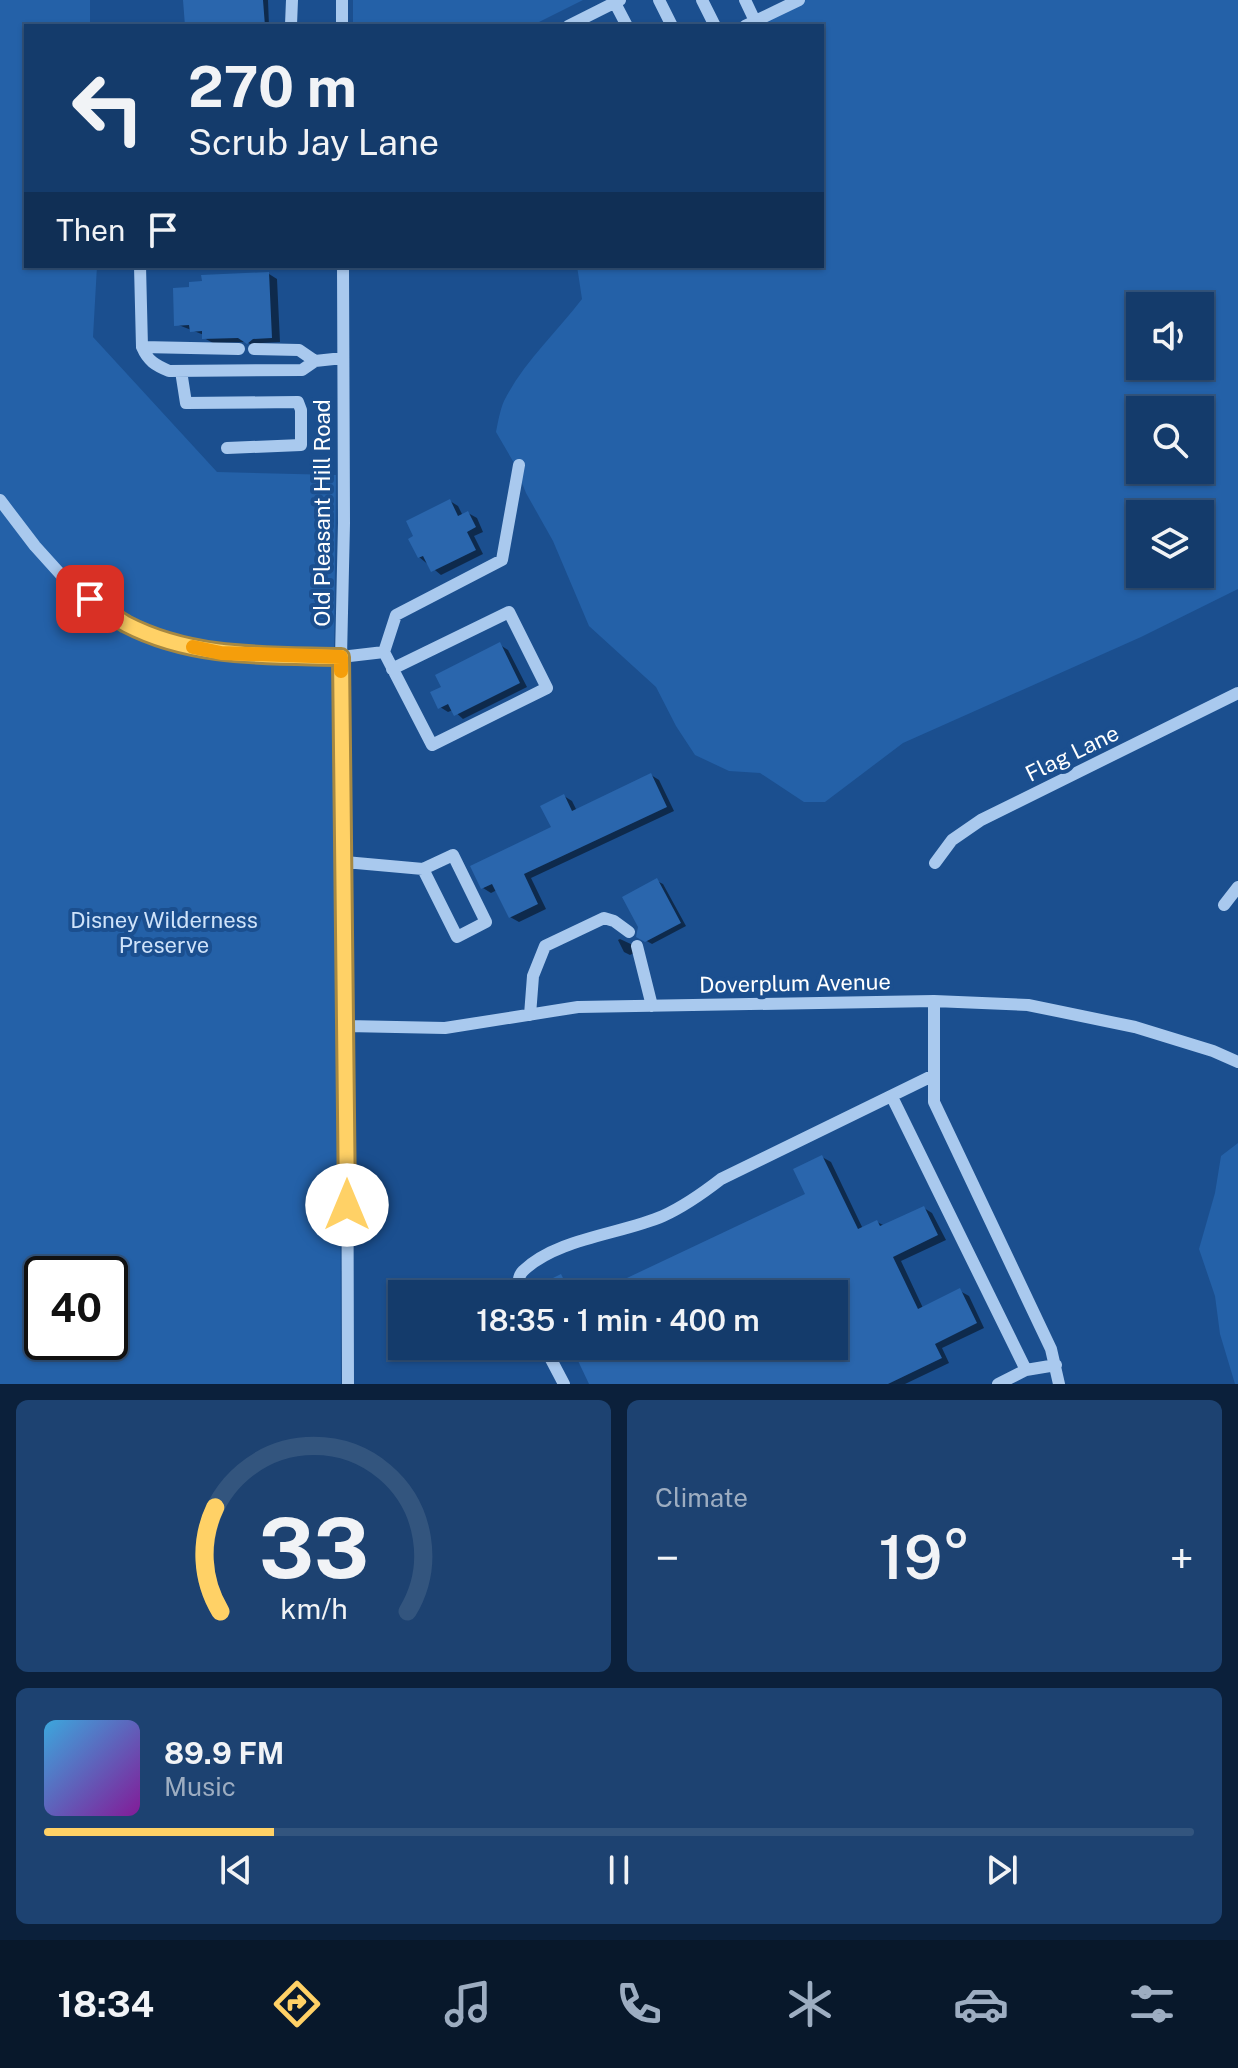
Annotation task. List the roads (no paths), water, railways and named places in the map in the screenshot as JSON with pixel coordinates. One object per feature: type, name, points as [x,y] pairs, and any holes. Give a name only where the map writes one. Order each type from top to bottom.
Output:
[{"type":"street","points":[[291,24],[292,0]]},
{"type":"street","points":[[342,0],[342,24]]},
{"type":"street","points":[[659,0],[671,24]]},
{"type":"street","points":[[702,0],[714,24]]},
{"type":"street","points":[[745,0],[750,24],[791,2]]},
{"type":"street","points":[[588,22],[618,1],[626,24]]},
{"type":"street","points":[[140,268],[142,347],[155,366],[169,371],[302,370],[315,361],[343,358]]},
{"type":"street","name":"Old Pleasant Hill Road","points":[[343,268],[341,657],[347,1026],[348,1384]]},
{"type":"street","points":[[142,347],[239,349]]},
{"type":"street","points":[[254,349],[299,350],[315,361]]},
{"type":"street","points":[[181,371],[186,403],[298,402],[301,410],[301,445],[227,448]]},
{"type":"street","points":[[392,669],[509,612],[547,688],[432,745],[392,669],[384,652],[396,615],[502,560],[519,465]]},
{"type":"street","points":[[0,500],[72,587],[126,623],[177,644],[221,653],[341,657],[384,652]]},
{"type":"street","name":"Flag Lane","points":[[935,863],[952,840],[981,820],[1238,693]]},
{"type":"street","points":[[345,862],[423,869],[453,855],[486,922],[457,937],[423,869]]},
{"type":"street","points":[[1224,905],[1238,887]]},
{"type":"street","points":[[530,1015],[533,976],[545,946],[604,918],[629,932]]},
{"type":"street","points":[[637,946],[652,1006]]},
{"type":"street","points":[[934,1001],[934,1102],[1056,1365],[1059,1384]]},
{"type":"street","name":"Doverplum Avenue","points":[[347,1026],[445,1028],[578,1007],[934,1001],[1028,1005],[1135,1027],[1238,1062]]},
{"type":"street","points":[[518,1280],[522,1272],[567,1246],[665,1215],[696,1198],[721,1179],[934,1075]]},
{"type":"street","points":[[892,1097],[1026,1370]]},
{"type":"street","points":[[551,1360],[564,1384]]},
{"type":"street","points":[[998,1384],[1026,1370],[1056,1365]]},
{"type":"park label","name":"Disney Wilderness Preserve","points":[[164,932]]}]
